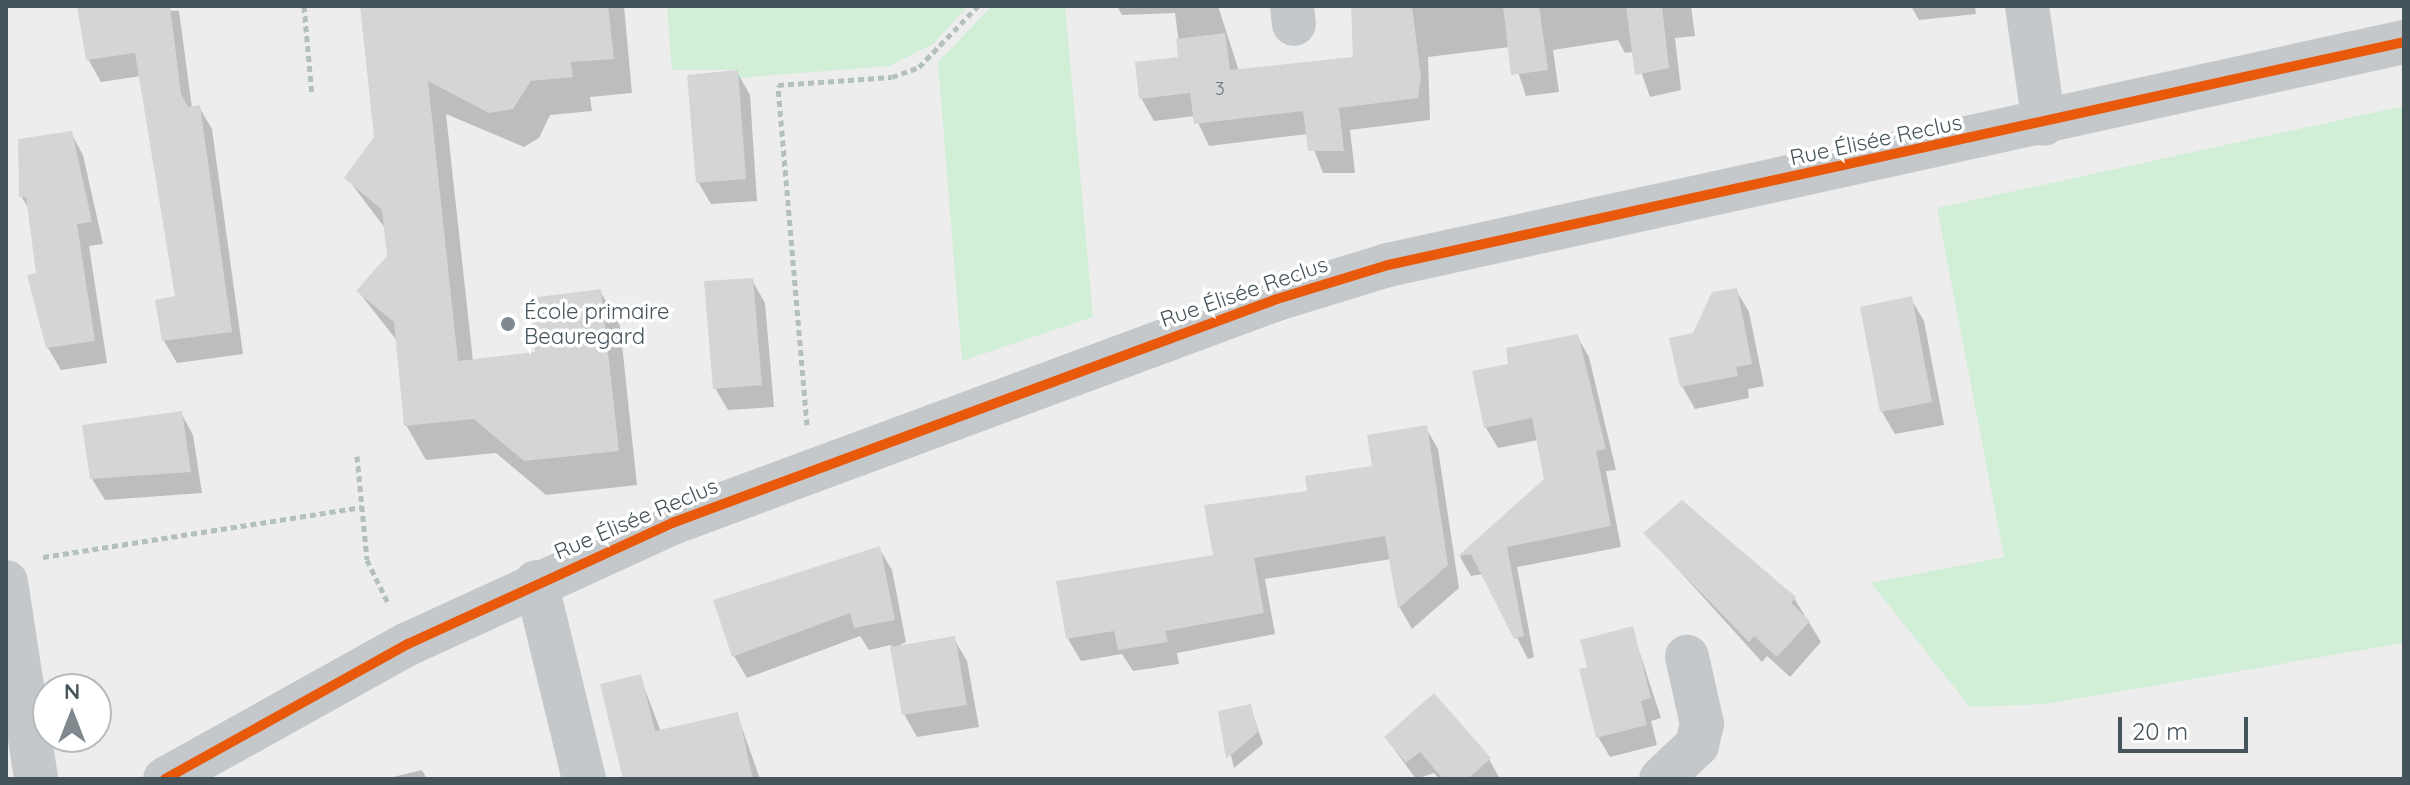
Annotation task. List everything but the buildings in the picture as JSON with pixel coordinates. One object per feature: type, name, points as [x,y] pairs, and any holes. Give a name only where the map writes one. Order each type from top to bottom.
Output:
[{"type":"street","points":[[2027,6],[2044,124]]},
{"type":"street","name":"Rue Élisée Reclus","points":[[166,779],[408,644],[536,582],[961,412],[1374,270],[2404,42]]},
{"type":"street","points":[[22,570],[36,779]]},
{"type":"street","points":[[536,582],[584,779]]},
{"type":"street","points":[[1661,779],[1700,735],[1687,657]]},
{"type":"path","points":[[304,6],[312,95]]},
{"type":"path","points":[[794,430],[807,425],[778,85],[892,77],[919,67],[978,6]]},
{"type":"path","points":[[357,456],[367,560],[408,644]]},
{"type":"path","points":[[22,570],[362,507]]},
{"type":"green space","points":[[667,6],[968,6],[933,44],[889,66],[738,78],[737,70],[672,70]]},
{"type":"green space","points":[[992,6],[1065,6],[1093,317],[962,361],[938,62]]},
{"type":"green space","points":[[2404,106],[2404,643],[2045,704],[1970,707],[1871,583],[2004,557],[1937,208]]},
{"type":"cycle path","points":[[165,779],[408,644],[672,523],[1277,299],[1388,265],[2404,42]]},
{"type":"place","name":"École primaire Beauregard","points":[[508,324]]}]
